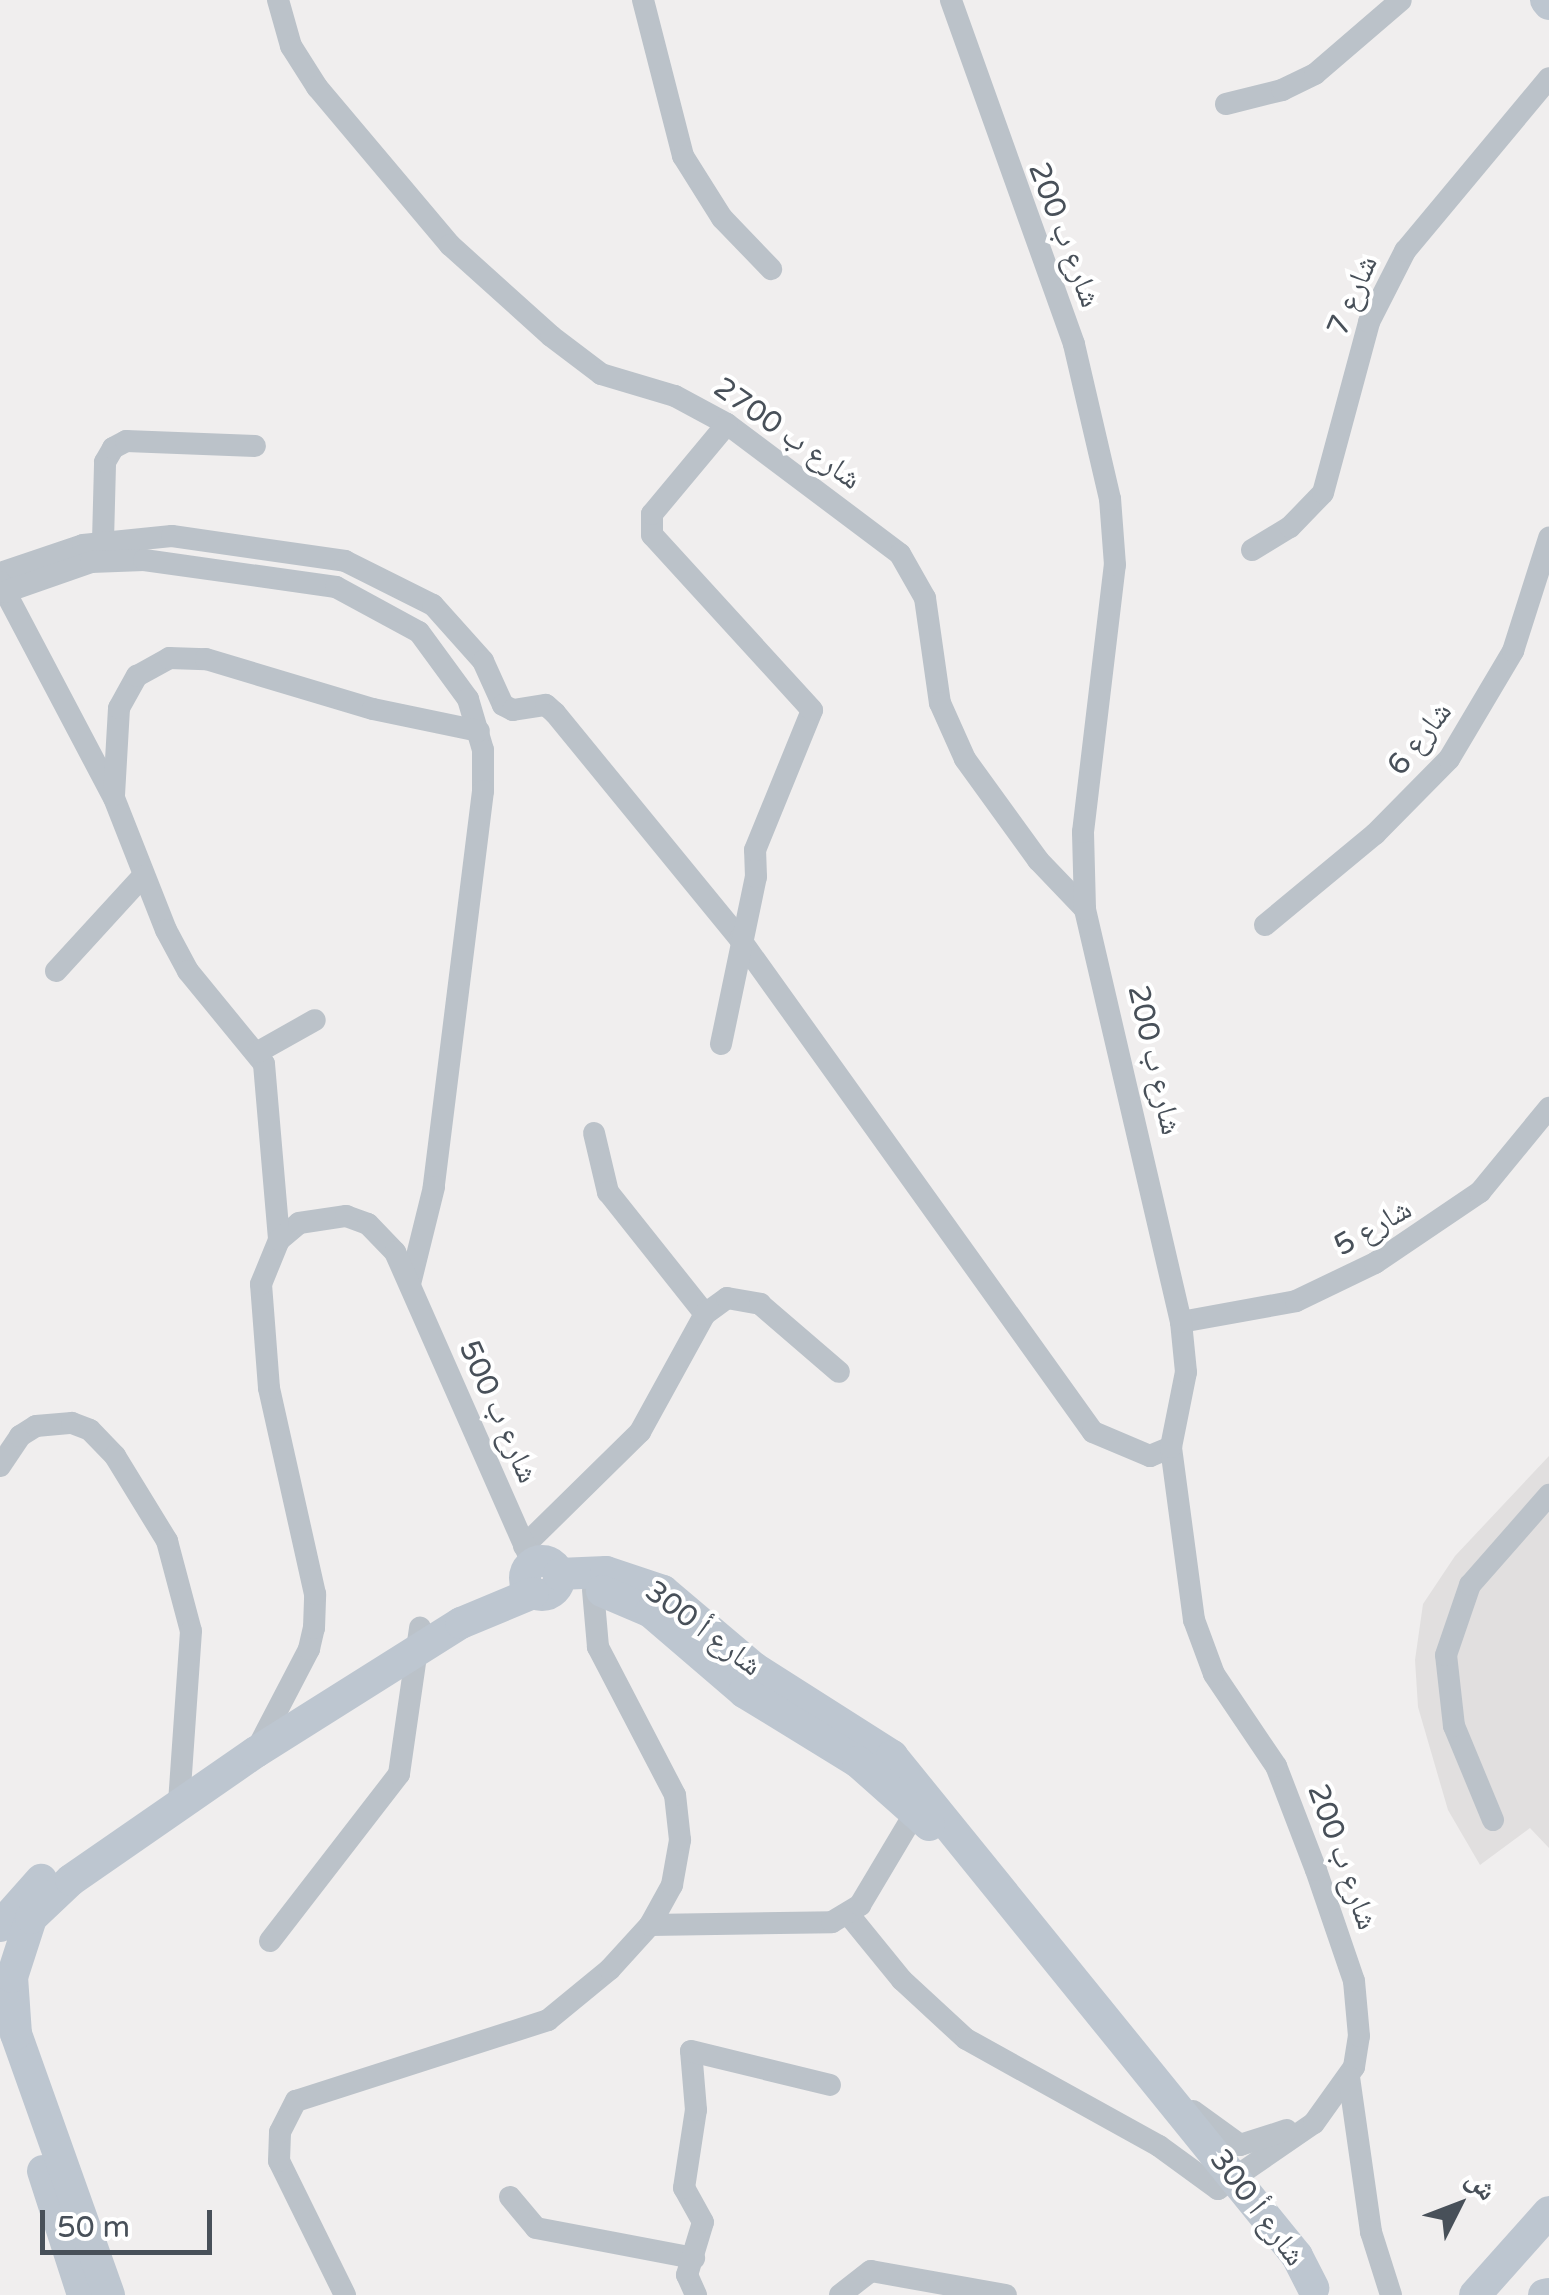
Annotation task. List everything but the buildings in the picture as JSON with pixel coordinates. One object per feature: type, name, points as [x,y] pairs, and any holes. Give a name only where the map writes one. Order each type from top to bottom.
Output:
[{"type":"street","name":"شارع ب 2700","points":[[278,0],[290,46],[317,87],[450,246],[582,364],[675,396],[727,424],[884,540],[910,567],[925,598],[940,703],[965,759],[1038,860],[1085,910]]},
{"type":"street","points":[[643,0],[683,156],[722,218],[770,270]]},
{"type":"street","name":"شارع ب 200","points":[[951,0],[1074,344],[1110,499],[1115,565],[1083,832],[1085,910],[1182,1322],[1186,1372],[1171,1448],[1196,1634],[1230,1701],[1276,1766],[1354,1981],[1359,2036],[1349,2078],[1327,2112],[1227,2184]]},
{"type":"street","points":[[1226,104],[1315,74],[1402,0]]},
{"type":"street","name":"شارع 7","points":[[1252,550],[1290,527],[1323,493],[1369,322],[1406,250],[1549,78]]},
{"type":"street","points":[[721,1044],[756,877],[755,850],[812,710],[652,535],[649,523],[727,424]]},
{"type":"street","points":[[103,541],[105,462],[112,448],[126,441],[255,446]]},
{"type":"street","points":[[158,536],[160,561]]},
{"type":"street","points":[[1,588],[103,541],[158,536],[345,561],[433,605],[483,661],[503,705],[513,710],[546,706],[556,713],[740,940],[1074,1412],[1093,1432],[1127,1451],[1150,1456],[1171,1448]]},
{"type":"street","name":"شارع 6","points":[[1265,925],[1375,834],[1449,759],[1513,651],[1549,538]]},
{"type":"street","points":[[1,588],[91,562],[160,561],[336,588],[402,618],[434,650],[468,700],[479,731],[483,791],[434,1188],[410,1284]]},
{"type":"street","points":[[1,588],[114,798],[143,876],[188,971],[258,1052],[279,1240],[261,1284],[269,1388],[315,1594],[310,1649],[256,1752]]},
{"type":"street","points":[[114,798],[119,708],[137,676],[169,658],[206,659],[373,709],[479,731]]},
{"type":"street","points":[[56,971],[143,876]]},
{"type":"street","points":[[258,1052],[315,1020]]},
{"type":"street","name":"شارع 5","points":[[1182,1322],[1296,1301],[1375,1263],[1480,1192],[1549,1108]]},
{"type":"street","points":[[594,1132],[608,1192],[704,1314]]},
{"type":"street","name":"شارع ب 500","points":[[279,1240],[310,1218],[346,1216],[384,1237],[410,1284],[538,1572]]},
{"type":"street","points":[[538,1572],[640,1432],[704,1314],[727,1298],[750,1299],[840,1372]]},
{"type":"street","points":[[0,1466],[20,1436],[36,1426],[72,1423],[90,1430],[115,1456],[167,1541],[191,1631],[179,1793]]},
{"type":"street","points":[[1494,1820],[1454,1726],[1446,1655],[1470,1586],[1549,1495]]},
{"type":"street","name":"شارع أ 300","points":[[538,1572],[676,1617]]},
{"type":"street","name":"شارع أ 300","points":[[83,2295],[24,2089],[16,2034],[12,1994],[15,1952],[31,1918],[70,1880],[272,1720],[538,1572],[625,1575],[676,1617],[744,1692],[802,1714],[858,1762],[922,1803],[1162,2087],[1280,2268],[1316,2291]]},
{"type":"street","points":[[345,2295],[279,2161],[280,2132],[296,2101],[548,2020],[650,1925],[672,1885],[680,1840],[675,1795],[602,1660],[594,1590]]},
{"type":"street","points":[[270,1941],[398,1774],[419,1638]]},
{"type":"street","name":"شارع أ 300","points":[[0,1926],[33,1886],[179,1793],[256,1752],[419,1638]]},
{"type":"street","points":[[650,1925],[792,1927],[850,1915],[922,1803]]},
{"type":"street","name":"شارع أ 300","points":[[922,1803],[1227,2184]]},
{"type":"street","points":[[850,1915],[902,1980],[966,2039],[1227,2184]]},
{"type":"street","points":[[696,2295],[687,2278],[703,2222],[684,2188],[696,2110],[691,2050],[830,2085]]},
{"type":"street","name":"شارع أ 300","points":[[0,2054],[24,2089],[108,2295]]},
{"type":"street","points":[[1349,2078],[1371,2232],[1391,2295]]},
{"type":"street","points":[[1162,2087],[1240,2144],[1327,2112]]},
{"type":"street","points":[[510,2197],[536,2228],[694,2258]]},
{"type":"street","points":[[1474,2295],[1549,2212]]},
{"type":"street","points":[[840,2295],[872,2270],[1006,2295]]},
{"type":"shaded area","points":[[1549,1456],[1549,1848],[1530,1828],[1480,1865],[1448,1810],[1418,1707],[1415,1660],[1423,1604],[1455,1556]]}]
